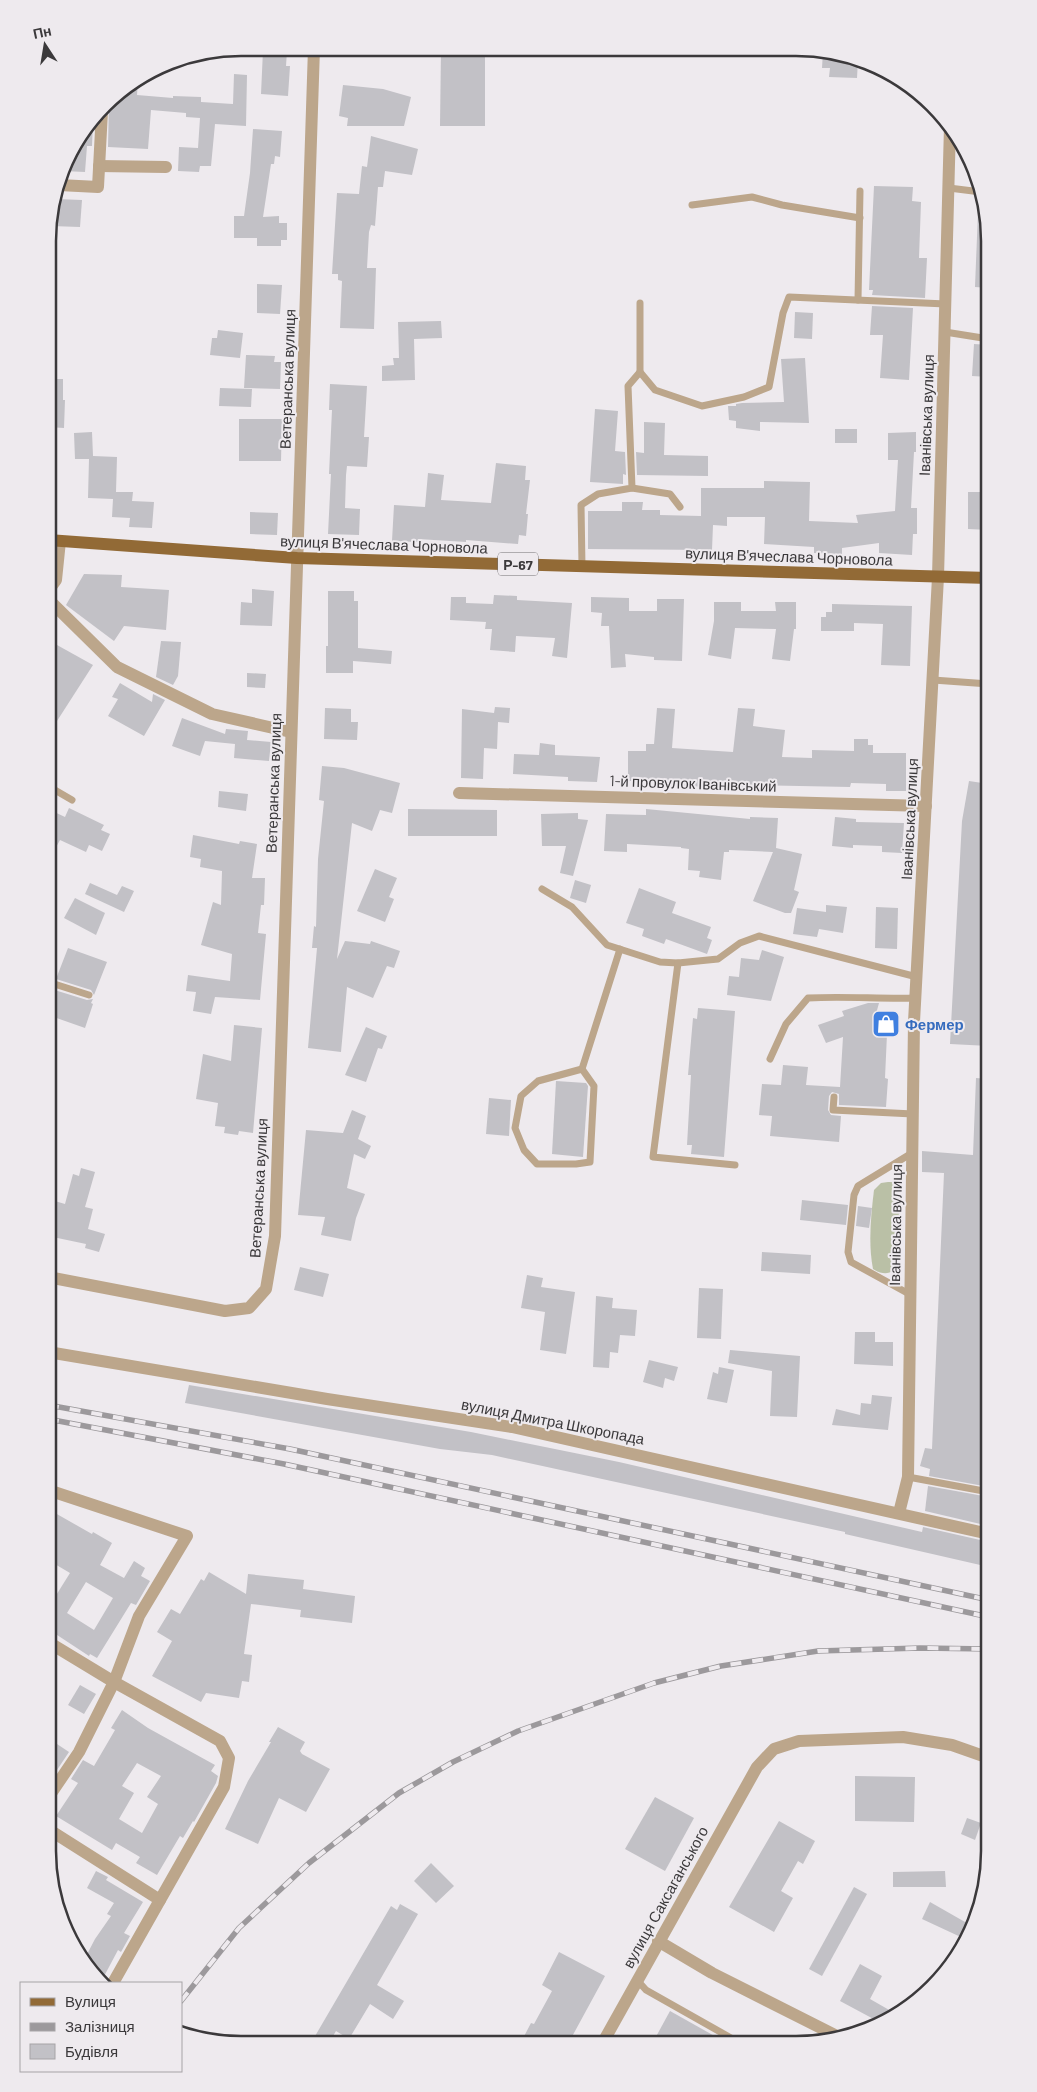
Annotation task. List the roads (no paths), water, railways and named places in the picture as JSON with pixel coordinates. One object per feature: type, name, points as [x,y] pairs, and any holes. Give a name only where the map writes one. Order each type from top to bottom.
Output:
[{"type":"main road","name":"вулиця В'ячеслава Чорновола","points":[[56,541],[297,558],[981,578]]},
{"type":"street","name":"Ветеранська вулиця","points":[[56,1279],[225,1311],[249,1308],[266,1289],[275,1236],[314,56]]},
{"type":"street","points":[[65,185],[98,187],[102,120]]},
{"type":"street","name":"Іванівська вулиця","points":[[899,1513],[908,1477],[915,998],[938,577],[950,138]]},
{"type":"street","points":[[99,166],[166,167]]},
{"type":"street","points":[[56,607],[117,667],[212,714],[292,732]]},
{"type":"street","name":"1-й провулок Іванівський","points":[[459,793],[926,806]]},
{"type":"street","name":"вулиця Дмитра Шкоропада","points":[[56,1353],[327,1399],[512,1427],[981,1532]]},
{"type":"street","points":[[56,1493],[188,1536],[139,1616],[114,1682],[79,1752],[56,1786]]},
{"type":"street","points":[[56,1647],[114,1682],[220,1740],[229,1758],[224,1787],[114,1982]]},
{"type":"street","name":"вулиця Саксаганського","points":[[606,2036],[757,1767],[774,1749],[799,1741],[903,1737],[952,1745],[981,1755]]},
{"type":"street","points":[[56,1834],[160,1900]]},
{"type":"street","points":[[658,1941],[712,1973],[830,2032]]},
{"type":"lane","points":[[948,188],[973,191]]},
{"type":"lane","points":[[858,300],[860,191]]},
{"type":"lane","points":[[692,205],[752,197],[782,205],[860,218]]},
{"type":"lane","points":[[640,303],[640,372],[655,390],[702,406],[744,397],[769,387],[782,313],[789,297],[946,304]]},
{"type":"lane","points":[[945,332],[981,338]]},
{"type":"lane","points":[[632,488],[628,386],[640,372]]},
{"type":"lane","points":[[582,566],[581,505],[598,494],[632,488],[670,494],[680,508]]},
{"type":"lane","points":[[933,680],[981,683]]},
{"type":"lane","points":[[56,791],[72,800]]},
{"type":"lane","points":[[542,890],[572,907],[607,945],[660,962],[678,963],[718,959],[740,943],[758,936],[917,977]]},
{"type":"lane","points":[[582,1069],[620,949]]},
{"type":"lane","points":[[678,963],[654,1157],[735,1165]]},
{"type":"lane","points":[[56,985],[89,996]]},
{"type":"lane","points":[[770,1059],[786,1024],[808,998],[846,996],[875,999],[915,998]]},
{"type":"lane","points":[[582,1069],[594,1086],[590,1162],[537,1164],[524,1150],[515,1128],[521,1096],[538,1081],[582,1069]]},
{"type":"lane","points":[[834,1097],[833,1110],[913,1114]]},
{"type":"lane","points":[[910,1295],[859,1268],[851,1262],[848,1252],[854,1195],[858,1186],[912,1153]]},
{"type":"lane","points":[[908,1477],[981,1491]]},
{"type":"lane","points":[[637,1980],[646,1990],[727,2036]]},
{"type":"railway","points":[[56,1406],[290,1449],[981,1598]]},
{"type":"railway","points":[[56,1421],[284,1464],[981,1615]]},
{"type":"railway","points":[[182,2000],[239,1928],[309,1863],[399,1793],[453,1762],[518,1731],[654,1683],[721,1666],[818,1651],[920,1648],[981,1649]]},
{"type":"place","name":"Фермер","points":[[886,1024]]}]
